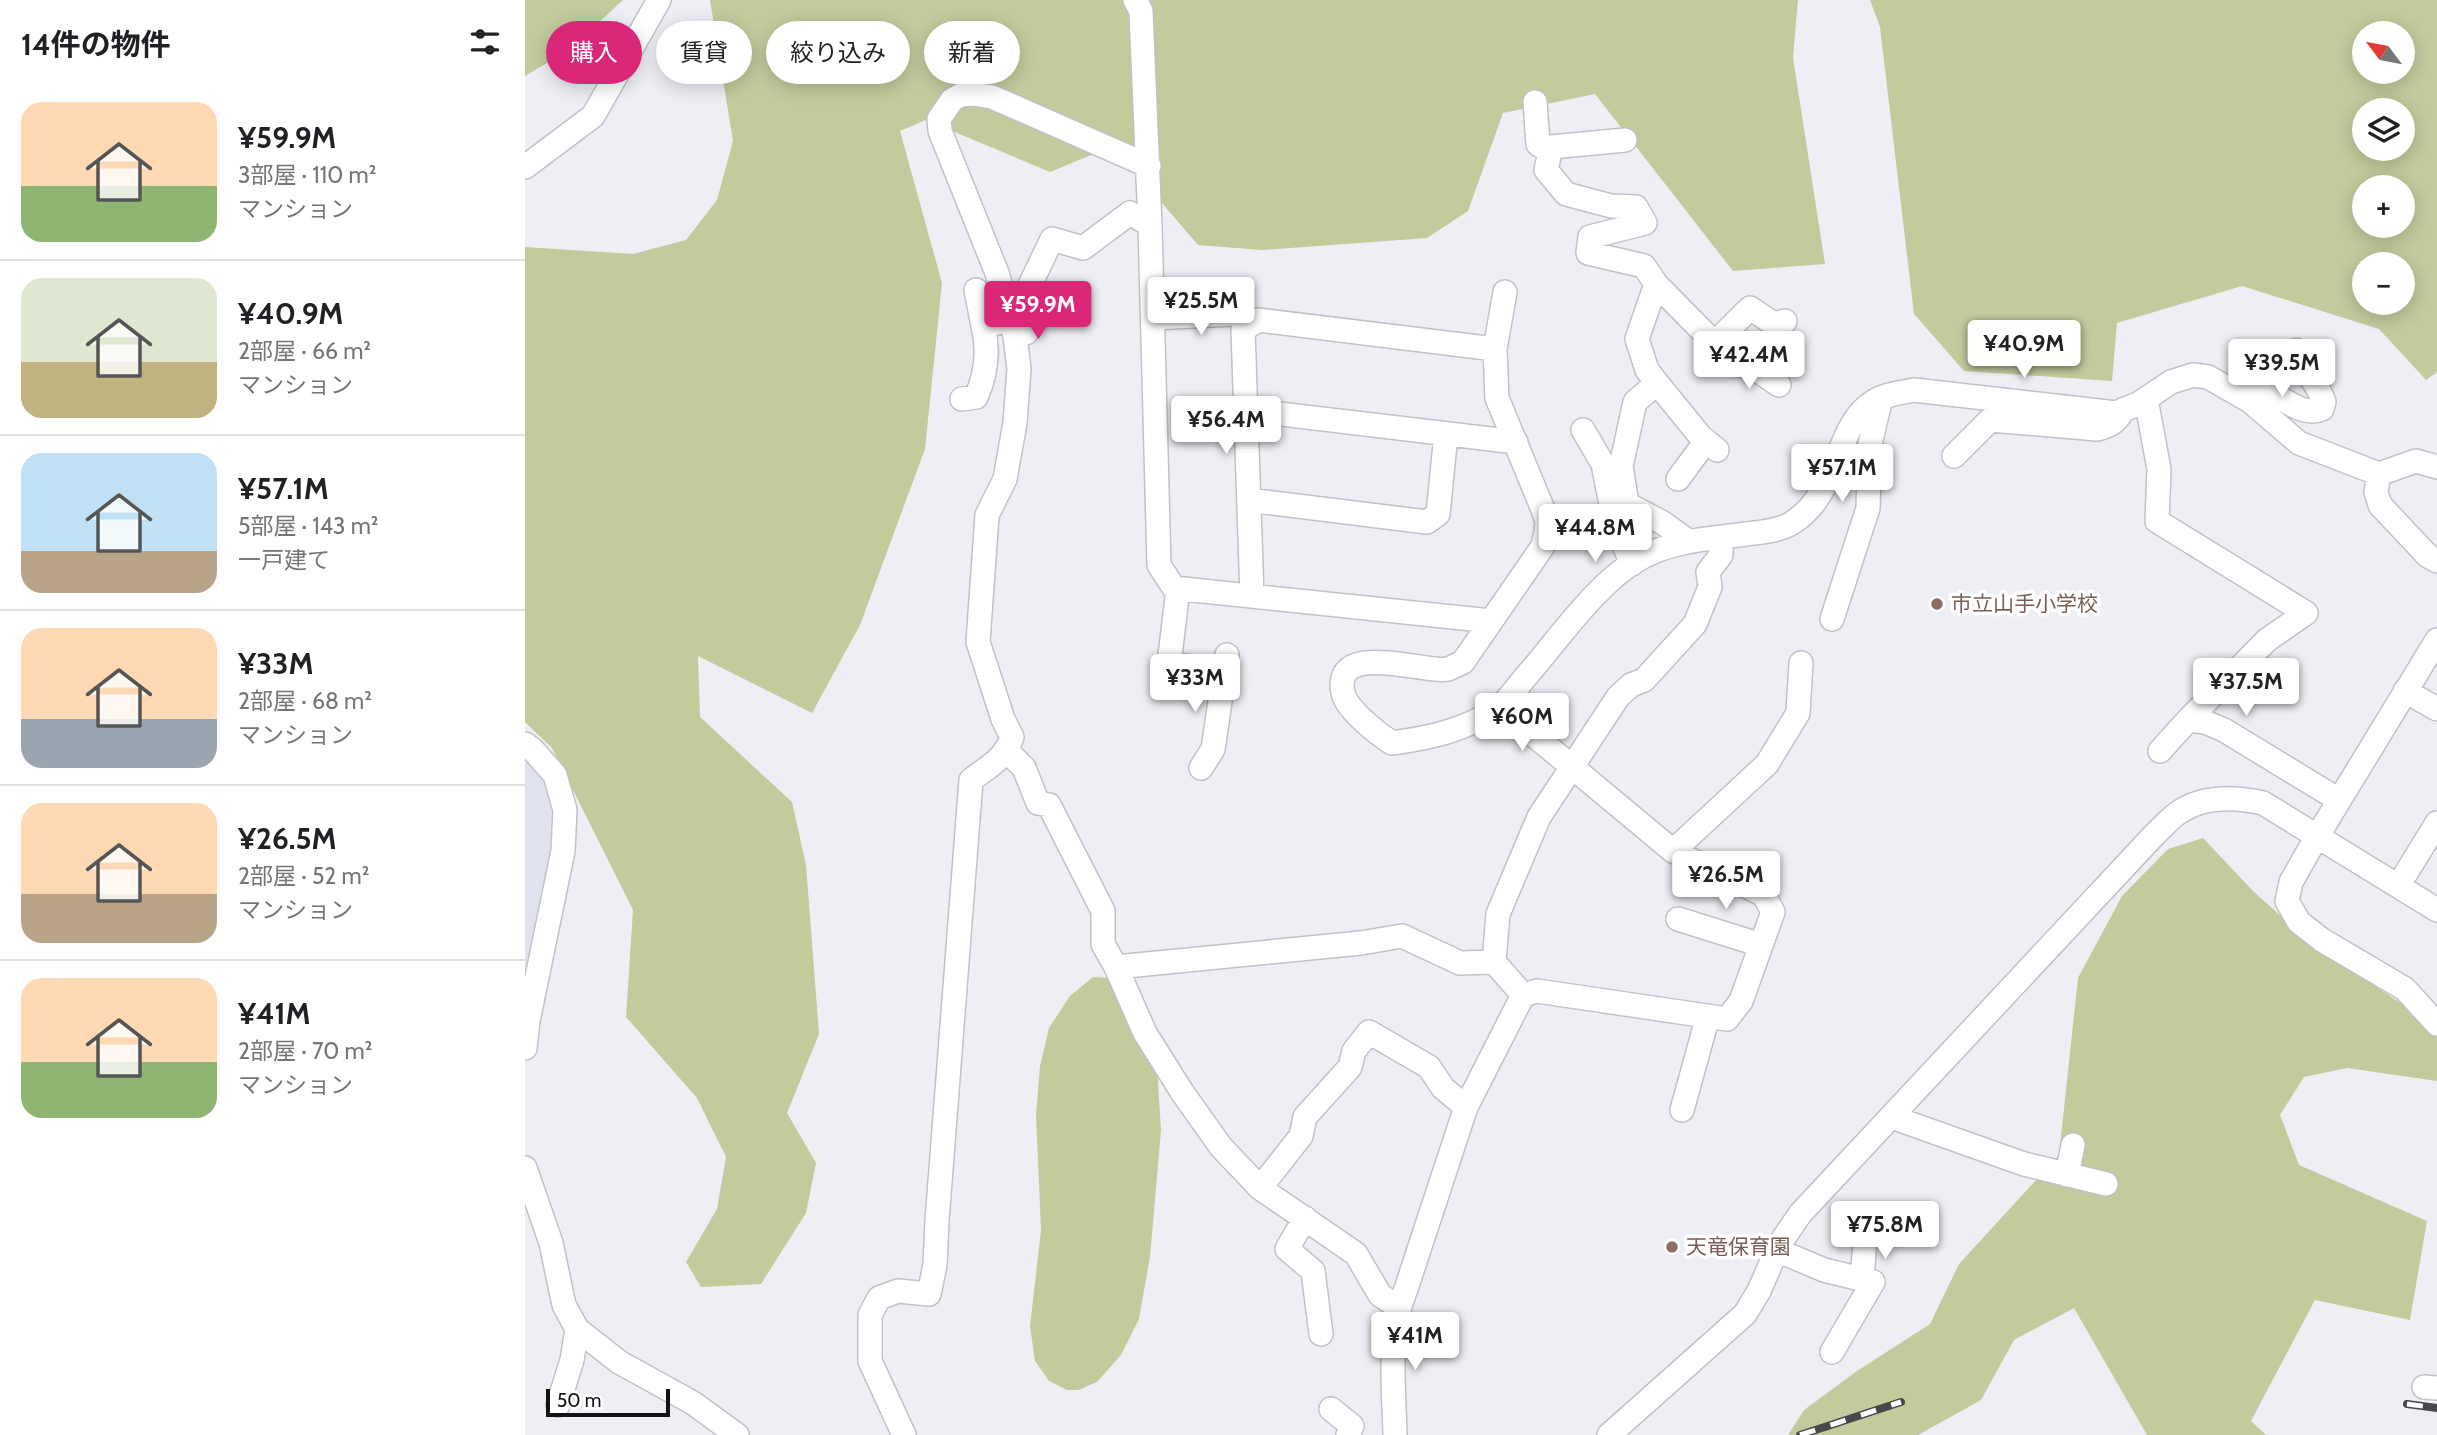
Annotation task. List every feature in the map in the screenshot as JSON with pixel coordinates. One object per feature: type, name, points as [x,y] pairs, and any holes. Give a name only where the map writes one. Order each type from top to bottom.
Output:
[{"type":"street","points":[[525,167],[593,116],[660,0]]},
{"type":"street","points":[[1135,0],[1141,11],[1149,166],[1159,565],[1174,588],[1178,589],[1491,621]]},
{"type":"street","points":[[904,1435],[870,1360],[870,1315],[880,1298],[898,1291],[929,1294],[935,1265],[971,780],[998,762],[1007,751],[1012,737],[1003,719],[978,642],[987,515],[1005,479],[1015,424],[1019,369],[1013,328],[997,273],[940,131],[939,119],[952,100],[961,95],[992,97],[1149,166]]},
{"type":"street","points":[[1535,102],[1538,144],[1549,152]]},
{"type":"street","points":[[1625,140],[1584,134],[1551,147],[1549,152],[1546,170],[1566,194],[1611,206],[1636,207],[1642,215],[1645,223],[1590,237],[1588,253],[1643,266],[1656,284],[1735,364],[1754,368],[1779,385]]},
{"type":"street","points":[[983,326],[1013,328],[1026,333],[1030,285],[1052,239],[1083,248],[1130,213],[1150,225]]},
{"type":"street","points":[[1656,284],[1637,339],[1647,370],[1711,445],[1678,479]]},
{"type":"street","points":[[963,399],[976,397],[981,386],[988,345],[976,290]]},
{"type":"street","points":[[1505,292],[1495,349],[1497,398],[1544,512],[1547,522],[1543,546],[1463,662],[1447,669],[1366,661],[1352,666],[1344,678],[1343,694],[1350,706],[1380,736],[1392,743],[1440,735],[1469,724],[1500,707],[1612,578],[1632,564],[1675,543],[1778,529],[1792,523],[1813,505],[1824,491],[1850,431],[1861,413],[1881,397],[1914,390],[2116,413],[2146,399],[2171,382],[2193,375],[2208,377],[2244,397],[2298,443],[2379,474],[2416,461],[2437,467]]},
{"type":"street","points":[[1714,343],[1750,308],[1774,324],[1785,321]]},
{"type":"street","points":[[1153,318],[1233,314],[1254,323]]},
{"type":"street","points":[[1252,596],[1243,330],[1258,320],[1495,349]]},
{"type":"street","points":[[2244,397],[2248,389],[2254,386],[2262,387],[2305,411],[2314,413],[2322,409],[2324,402],[2321,393],[2300,361],[2297,350]]},
{"type":"street","points":[[1657,383],[1635,402],[1621,466],[1627,504],[1663,523],[1688,541]]},
{"type":"street","points":[[1832,618],[1868,508],[1870,444],[1881,397]]},
{"type":"street","points":[[2146,399],[2159,469],[2157,521],[2306,613],[2267,640],[2161,751]]},
{"type":"street","points":[[1954,456],[1990,420],[2097,429],[2110,426],[2124,409]]},
{"type":"street","points":[[1247,410],[1515,442]]},
{"type":"street","points":[[1583,430],[1603,464],[1615,524],[1632,564]]},
{"type":"street","points":[[1249,500],[1427,522],[1438,514],[1446,433]]},
{"type":"street","points":[[2379,474],[2375,492],[2379,505],[2428,556],[2437,561]]},
{"type":"street","points":[[1523,995],[1494,962],[1499,914],[1539,817],[1618,697],[1631,685],[1644,680],[1695,624],[1710,587],[1708,572],[1721,555],[1721,537]]},
{"type":"street","points":[[1178,589],[1169,664],[1225,663],[1213,749],[1201,768]]},
{"type":"street","points":[[2437,640],[2291,882],[2287,901],[2299,922],[2322,940],[2405,989],[2437,1024]]},
{"type":"street","points":[[1672,851],[1767,764],[1798,713],[1801,663]]},
{"type":"street","points":[[2405,691],[2437,709]]},
{"type":"street","points":[[1395,1435],[1393,1355],[1398,1307],[1465,1107],[1523,995],[1537,991],[1727,1019],[1741,1001],[1773,912],[1763,895],[1672,851],[1500,707]]},
{"type":"street","points":[[2188,720],[2205,722],[2224,730],[2339,800]]},
{"type":"street","points":[[525,744],[555,775],[565,810],[563,851],[528,1021],[525,1048]]},
{"type":"street","points":[[1007,751],[1024,768],[1038,803],[1049,805],[1103,911],[1103,944],[1145,1033],[1182,1093],[1221,1147],[1260,1188],[1356,1254],[1380,1294],[1398,1307]]},
{"type":"street","points":[[1609,1435],[1716,1343],[1745,1314],[1759,1292],[1777,1250],[1800,1214],[2156,833],[2181,811],[2204,801],[2238,798],[2263,803],[2437,910]]},
{"type":"street","points":[[2398,887],[2437,823]]},
{"type":"street","points":[[1678,919],[1761,945]]},
{"type":"street","points":[[1116,967],[1361,943],[1402,936],[1459,963],[1494,962]]},
{"type":"street","points":[[1682,1110],[1708,1016]]},
{"type":"street","points":[[1260,1188],[1301,1136],[1305,1117],[1350,1067],[1354,1051],[1369,1032],[1429,1067],[1443,1088],[1465,1107]]},
{"type":"street","points":[[1893,1115],[2024,1164],[2106,1184]]},
{"type":"street","points":[[2067,1175],[2073,1145]]},
{"type":"street","points":[[525,1168],[551,1243],[564,1305],[577,1329],[619,1362],[693,1403],[737,1435]]},
{"type":"street","points":[[1305,1218],[1287,1249],[1313,1271],[1321,1334]]},
{"type":"street","points":[[1862,1279],[1866,1228],[1884,1223]]},
{"type":"street","points":[[1777,1250],[1824,1270],[1873,1282],[1832,1352]]},
{"type":"street","points":[[558,1405],[572,1360],[577,1329]]},
{"type":"street","points":[[1331,1409],[1352,1426],[1347,1435]]},
{"type":"shaded area","points":[[525,753],[550,779],[559,818],[525,978]]},
{"type":"green space","points":[[525,0],[623,0],[600,21],[546,21],[546,64],[525,76]]},
{"type":"green space","points":[[710,0],[1798,0],[1793,58],[1825,264],[1733,271],[1595,94],[1503,113],[1468,211],[1427,238],[1262,250],[1198,245],[1113,146],[1050,172],[926,120],[900,131],[942,283],[925,449],[860,625],[812,713],[698,656],[700,717],[792,802],[806,865],[819,1034],[787,1113],[816,1163],[806,1213],[761,1284],[701,1287],[686,1262],[717,1209],[726,1157],[697,1098],[626,1017],[633,910],[552,748],[525,722],[525,247],[633,254],[686,240],[717,200],[733,141],[724,84],[752,84],[752,21],[713,21]]},
{"type":"green space","points":[[1870,0],[2437,0],[2437,372],[2426,380],[2379,329],[2242,286],[2117,323],[2112,381],[1964,371],[1914,314],[1880,27]]},
{"type":"green space","points":[[2203,838],[2253,891],[2314,946],[2437,1027],[2437,1081],[2347,1068],[2304,1077],[2280,1115],[2299,1165],[2427,1221],[2410,1320],[2315,1300],[2251,1421],[2266,1435],[2147,1435],[2074,1308],[2014,1340],[1981,1400],[1918,1435],[1788,1435],[1804,1410],[1857,1371],[1930,1324],[1959,1264],[2059,1155],[2078,978],[2122,896],[2168,849]]},
{"type":"green space","points":[[1093,977],[1112,978],[1157,1066],[1161,1130],[1150,1257],[1139,1319],[1121,1355],[1097,1382],[1078,1390],[1067,1390],[1049,1381],[1035,1361],[1030,1326],[1041,1230],[1036,1115],[1040,1066],[1049,1028],[1070,996]]},
{"type":"railway","points":[[1800,1435],[1901,1402]]},
{"type":"railway","points":[[2407,1404],[2437,1408]]},
{"type":"place","name":"市立山手小学校","points":[[1937,604]]},
{"type":"place","name":"天竜保育園","points":[[1672,1247]]}]
